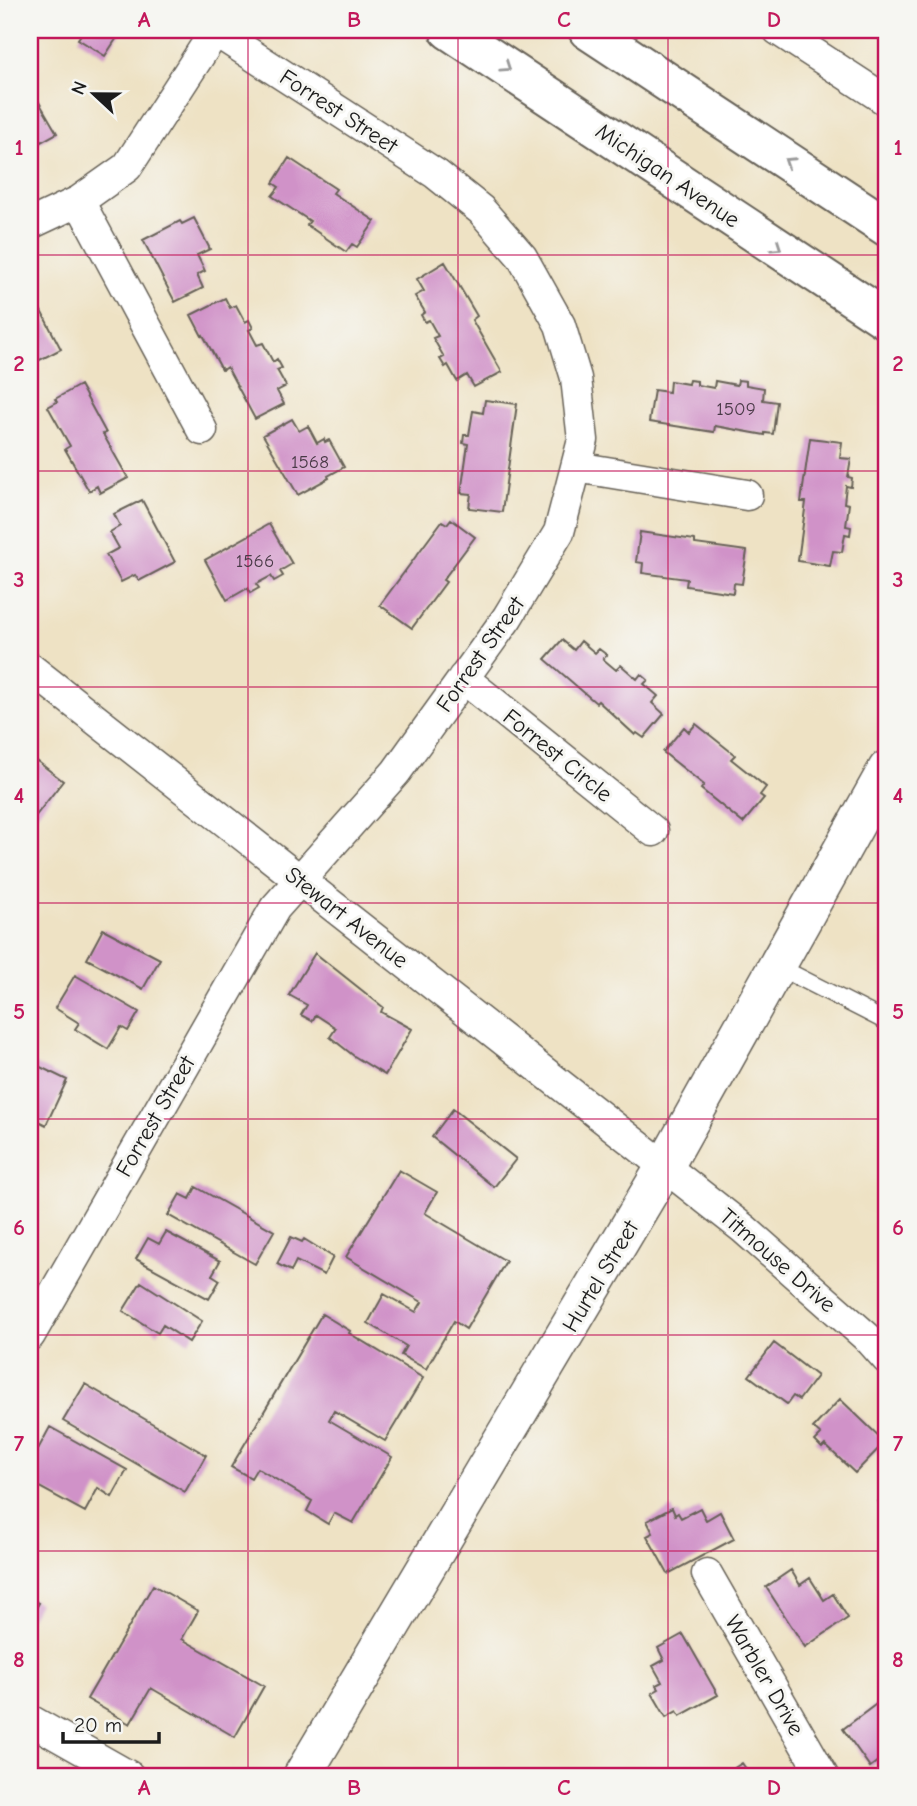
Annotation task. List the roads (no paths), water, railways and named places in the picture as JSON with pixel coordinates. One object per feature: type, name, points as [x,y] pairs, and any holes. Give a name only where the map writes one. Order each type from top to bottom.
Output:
[{"type":"main road","name":"Michigan Avenue","points":[[449,30],[887,320]]},
{"type":"main road","points":[[588,30],[887,226]]},
{"type":"street","points":[[30,225],[79,201],[127,167],[216,30]]},
{"type":"street","name":"Forrest Street","points":[[30,1335],[275,908],[396,772],[507,618],[559,532],[583,440],[576,378],[560,325],[522,257],[481,210],[436,174],[216,30]]},
{"type":"street","points":[[778,30],[887,101]]},
{"type":"street","points":[[79,201],[202,430]]},
{"type":"street","points":[[576,467],[747,495]]},
{"type":"street","name":"Stewart Avenue","points":[[30,668],[665,1167]]},
{"type":"street","name":"Forrest Circle","points":[[463,678],[653,831]]},
{"type":"street","name":"Hurtel Street","points":[[302,1776],[665,1167],[887,769]]},
{"type":"street","name":"Titmouse Drive","points":[[665,1167],[744,1228],[870,1340],[887,1359]]},
{"type":"street","name":"Warbler Drive","points":[[707,1574],[823,1776]]},
{"type":"street","points":[[30,1720],[129,1776]]},
{"type":"lane","points":[[777,966],[887,1022]]}]
